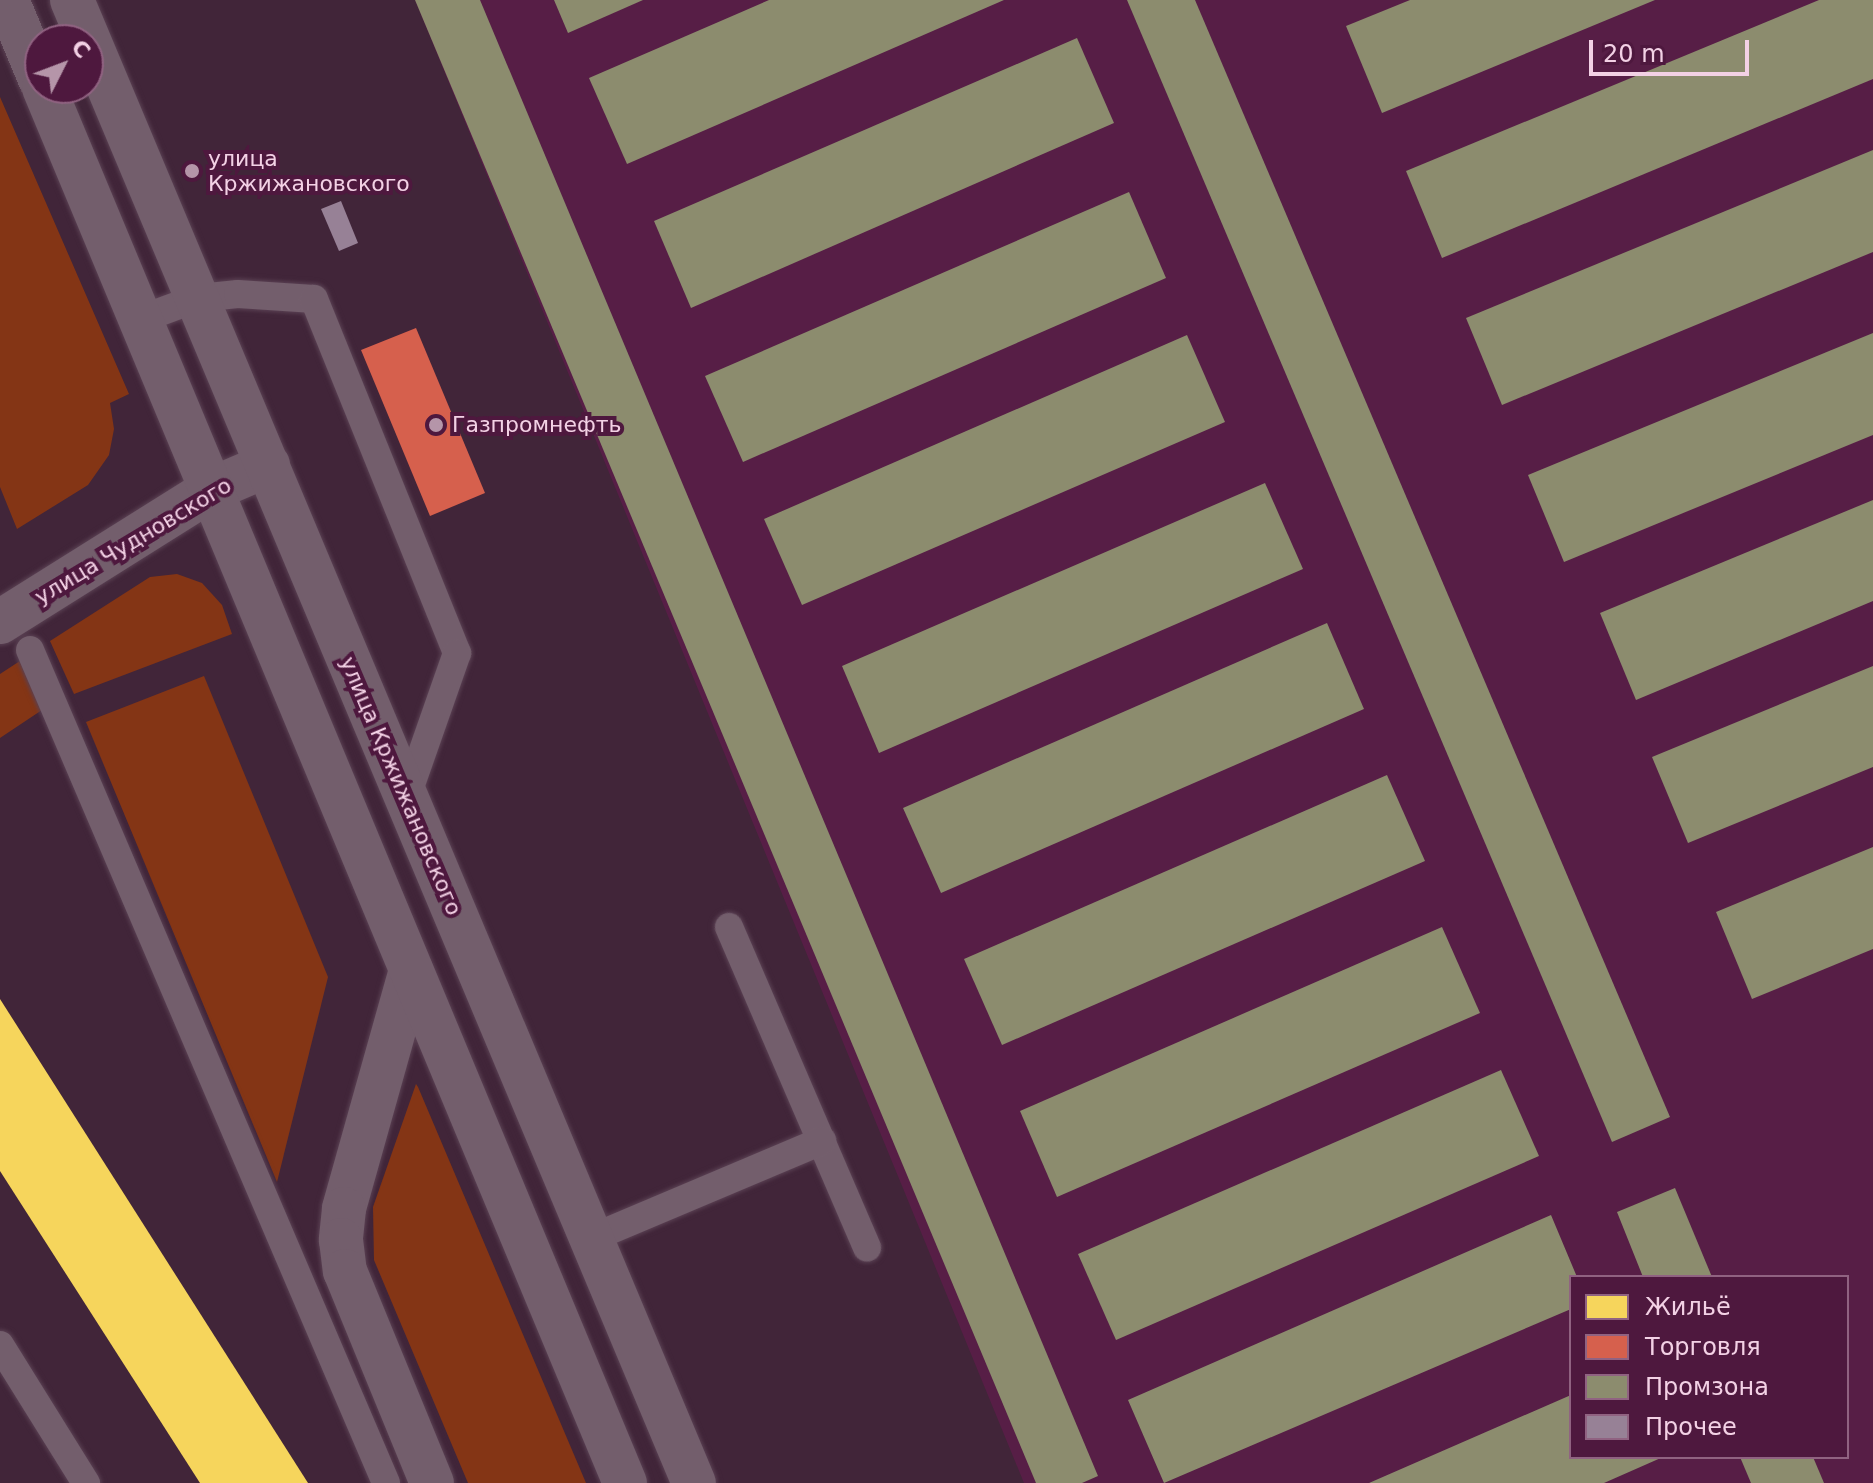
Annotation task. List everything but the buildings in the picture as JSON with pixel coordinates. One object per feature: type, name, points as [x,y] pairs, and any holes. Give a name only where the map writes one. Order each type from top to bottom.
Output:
[{"type":"street","points":[[7,0],[24,41]]},
{"type":"street","name":"улица Кржижановского","points":[[72,0],[694,1483]]},
{"type":"street","points":[[51,104],[625,1483]]},
{"type":"street","name":"улица Чудновского","points":[[15,636],[212,489],[268,465]]},
{"type":"street","points":[[411,970],[344,1209],[341,1240],[345,1271],[432,1483]]},
{"type":"street","points":[[533,1264],[592,1238]]},
{"type":"lane","points":[[141,319],[198,298],[238,294],[314,299],[457,653],[406,799]]},
{"type":"lane","points":[[15,636],[386,1483]]},
{"type":"lane","points":[[729,927],[867,1248]]},
{"type":"lane","points":[[592,1238],[822,1141]]},
{"type":"lane","points":[[0,1345],[86,1483]]},
{"type":"shaded area","points":[[415,0],[1873,0],[1873,1483],[1024,1483]]},
{"type":"shaded area","points":[[0,97],[129,394],[110,403],[114,429],[109,455],[88,485],[17,529],[0,487]]},
{"type":"shaded area","points":[[177,574],[202,583],[222,605],[232,634],[74,694],[50,641],[150,577]]},
{"type":"shaded area","points":[[23,659],[45,708],[0,738],[0,674]]},
{"type":"shaded area","points":[[204,676],[328,977],[277,1182],[86,722]]},
{"type":"shaded area","points":[[416,1084],[586,1483],[468,1483],[374,1260],[373,1207]]},
{"type":"place","name":"улица Кржижановского","points":[[192,171]]},
{"type":"place","name":"Газпромнефть","points":[[436,425]]}]
